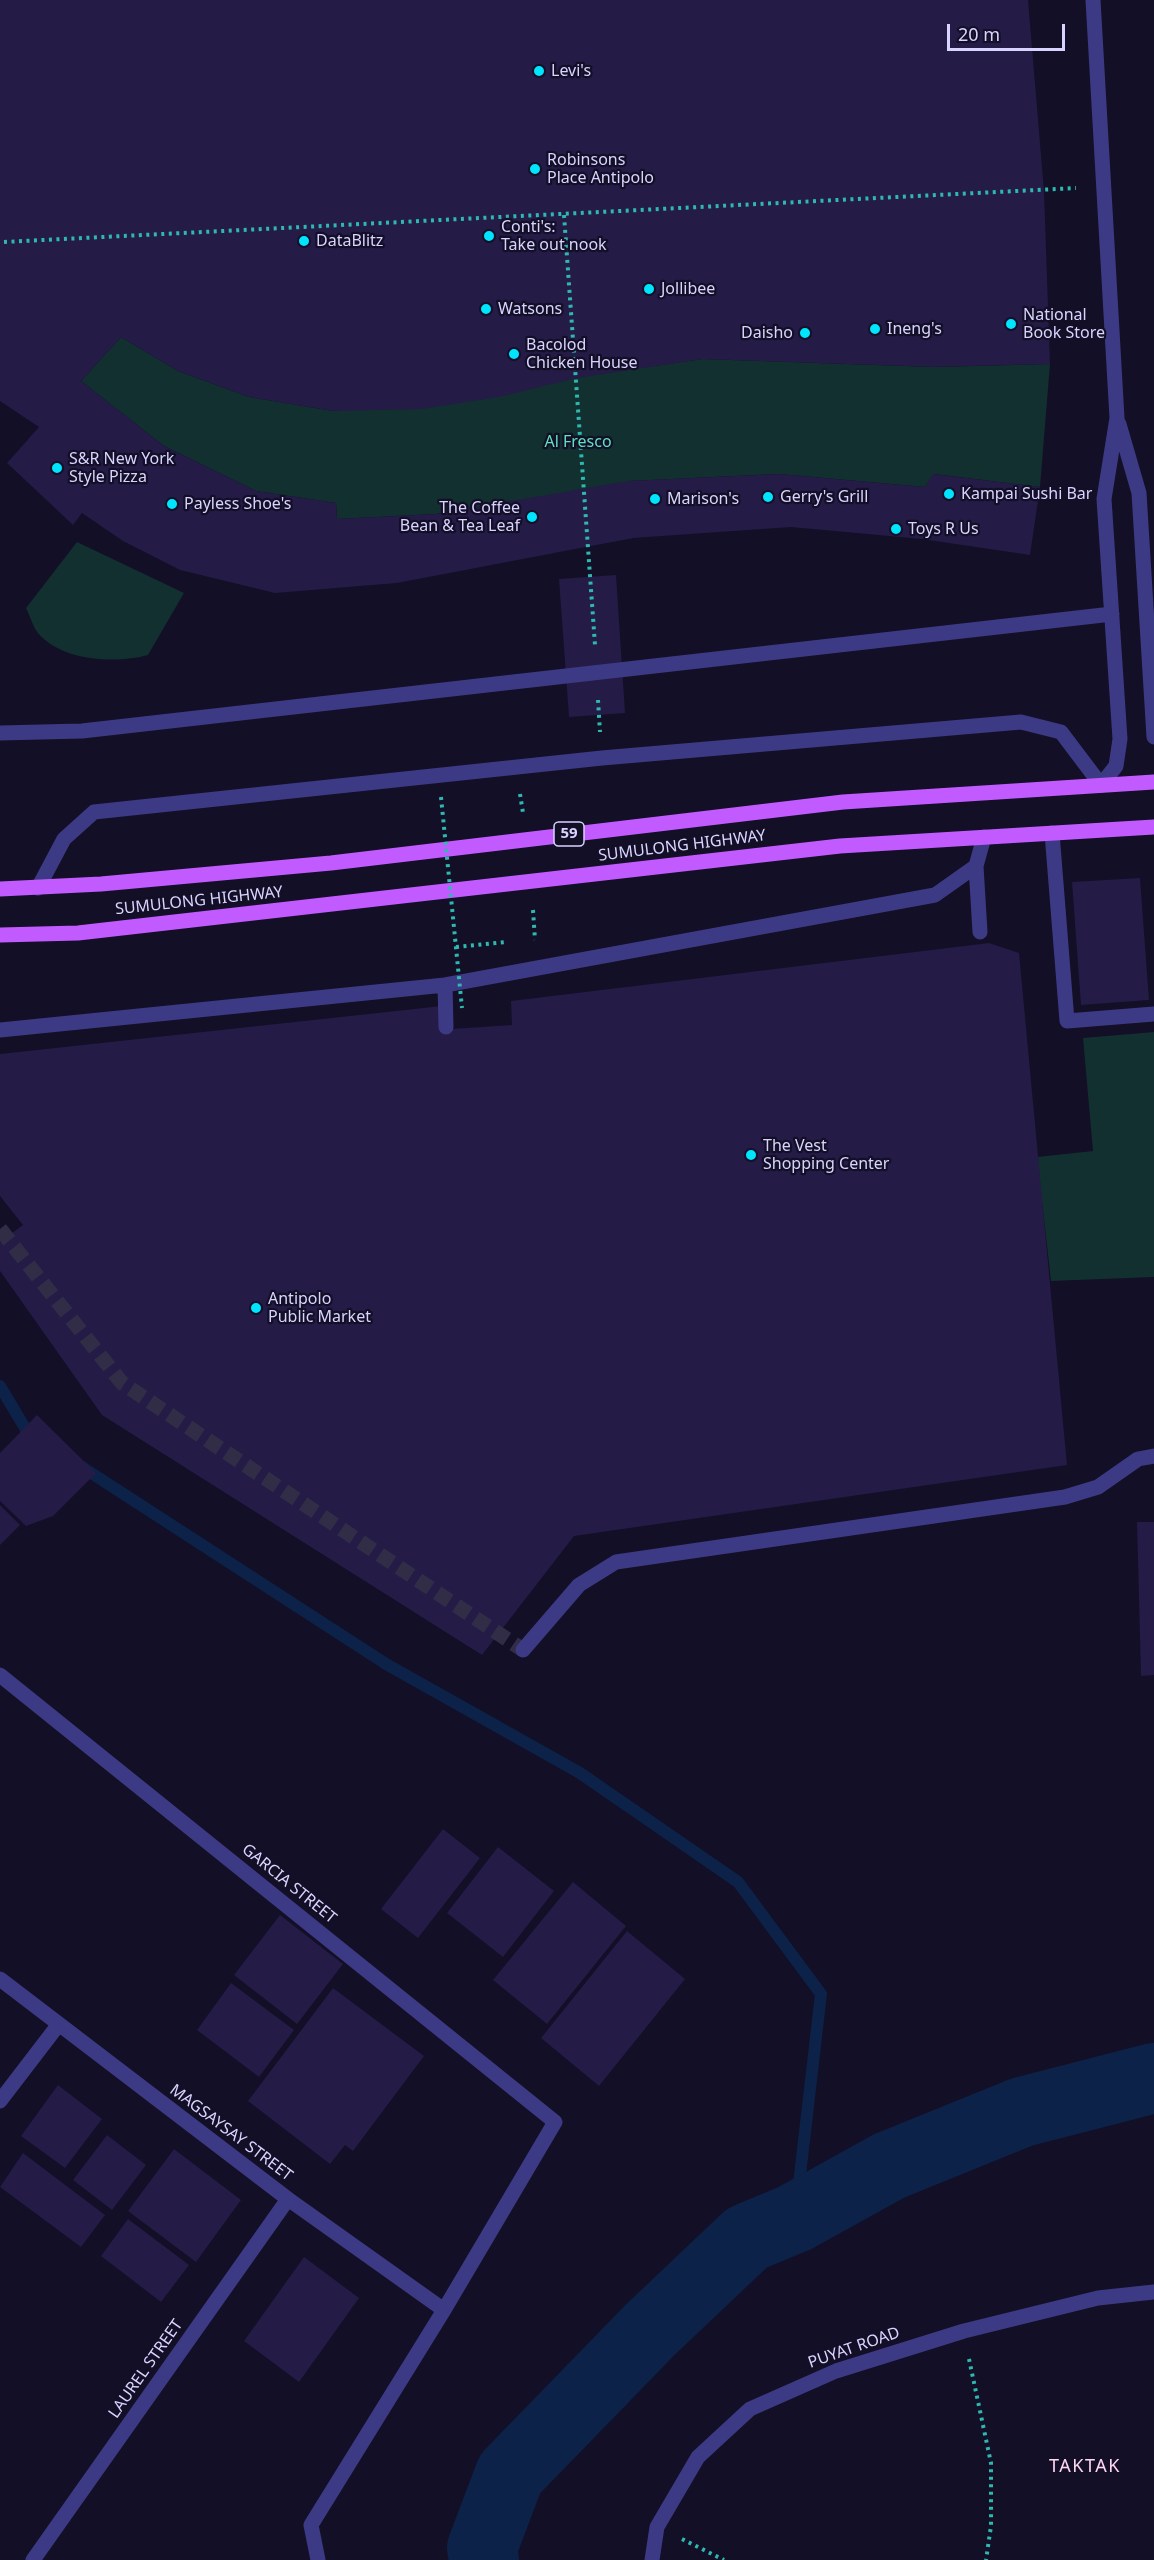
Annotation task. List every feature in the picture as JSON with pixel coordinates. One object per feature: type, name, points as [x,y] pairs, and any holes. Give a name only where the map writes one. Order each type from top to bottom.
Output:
[{"type":"main road","name":"SUMULONG HIGHWAY","points":[[0,889],[38,888],[330,863],[843,802],[1154,782]]},
{"type":"main road","name":"SUMULONG HIGHWAY","points":[[0,935],[78,933],[840,846],[1154,827]]},
{"type":"street","points":[[38,888],[64,838],[94,812],[602,758],[1021,722],[1060,732],[1101,785],[1116,766],[1120,739],[1104,499],[1117,418],[1093,0]]},
{"type":"street","points":[[1117,418],[1139,493],[1154,737]]},
{"type":"street","points":[[0,733],[82,731],[1112,614]]},
{"type":"street","points":[[1052,833],[1066,1021],[1154,1014]]},
{"type":"street","points":[[980,932],[976,866],[984,837]]},
{"type":"street","points":[[0,1030],[445,984],[935,895],[976,866]]},
{"type":"street","points":[[445,984],[446,1027]]},
{"type":"street","points":[[522,1650],[579,1585],[616,1562],[1065,1497],[1098,1487],[1138,1459],[1154,1456]]},
{"type":"street","name":"GARCIA STREET","points":[[0,1675],[555,2121],[444,2310]]},
{"type":"street","name":"MAGSAYSAY STREET","points":[[0,1979],[288,2199],[444,2310]]},
{"type":"street","points":[[0,2101],[59,2024]]},
{"type":"street","name":"LAUREL STREET","points":[[33,2560],[288,2199]]},
{"type":"street","name":"PUYAT ROAD","points":[[652,2560],[657,2527],[698,2457],[750,2409],[836,2371],[963,2331],[1098,2298],[1154,2292]]},
{"type":"street","points":[[318,2560],[311,2525],[444,2310]]},
{"type":"path","points":[[4,242],[1044,191]]},
{"type":"path","points":[[564,215],[602,758]]},
{"type":"path","points":[[441,797],[462,1008]]},
{"type":"path","points":[[525,941],[536,940]]},
{"type":"path","points":[[456,947],[513,942]]},
{"type":"path","points":[[963,2331],[991,2463],[991,2526],[986,2560]]},
{"type":"path","points":[[657,2527],[724,2560]]},
{"type":"green space","name":"Al Fresco","points":[[121,337],[178,371],[249,397],[333,411],[703,359],[934,367],[1050,364],[1040,487],[934,474],[925,487],[779,474],[629,481],[633,538],[550,553],[545,496],[436,514],[337,519],[336,503],[256,491],[164,446],[81,381]]},
{"type":"green space","points":[[77,542],[184,593],[148,655],[105,659],[74,655],[60,650],[36,631],[26,608]]},
{"type":"green space","points":[[1154,1032],[1154,1277],[1051,1281],[1037,1157],[1093,1151],[1083,1038]]},
{"type":"building","points":[[0,0],[1028,0],[1044,191],[1050,364],[934,367],[703,359],[577,378],[499,397],[422,409],[333,411],[249,397],[178,371],[121,337],[81,381],[164,446],[256,491],[336,503],[337,519],[436,514],[628,481],[779,474],[925,487],[933,474],[1040,487],[1030,555],[922,539],[791,527],[633,538],[397,583],[275,593],[180,570],[123,541],[82,513],[73,525],[7,463],[39,427],[0,401]]},
{"type":"building","points":[[616,575],[625,713],[569,717],[559,579]]},
{"type":"building","points":[[1140,878],[1149,1000],[1081,1005],[1072,882]]},
{"type":"building","name":"Antipolo Public Market","points":[[989,943],[1019,953],[1067,1465],[574,1536],[482,1655],[102,1415],[0,1271],[0,1242],[23,1225],[0,1196],[0,1054],[442,1006],[451,1029],[512,1025],[511,1001]]},
{"type":"building","points":[[37,1415],[96,1473],[53,1516],[26,1526],[0,1501],[0,1453]]},
{"type":"building","points":[[0,1505],[20,1525],[0,1545]]},
{"type":"building","points":[[1137,1522],[1154,1522],[1154,1675],[1141,1676]]},
{"type":"building","points":[[443,1829],[480,1858],[418,1938],[381,1909]]},
{"type":"building","points":[[498,1847],[554,1891],[503,1957],[447,1913]]},
{"type":"building","points":[[573,1882],[626,1926],[547,2024],[493,1980]]},
{"type":"building","points":[[280,1915],[343,1964],[297,2024],[234,1975]]},
{"type":"building","points":[[627,1931],[685,1979],[599,2086],[541,2038]]},
{"type":"building","points":[[231,1983],[294,2030],[259,2077],[197,2030]]},
{"type":"building","points":[[333,1988],[424,2056],[353,2151],[345,2145],[330,2164],[248,2101]]},
{"type":"building","points":[[58,2085],[102,2119],[65,2168],[21,2136]]},
{"type":"building","points":[[107,2135],[146,2165],[112,2210],[73,2180]]},
{"type":"building","points":[[174,2149],[241,2200],[196,2262],[128,2211]]},
{"type":"building","points":[[23,2153],[105,2215],[81,2247],[0,2187]]},
{"type":"building","points":[[128,2219],[189,2265],[161,2302],[101,2256]]},
{"type":"building","points":[[304,2257],[359,2298],[299,2382],[244,2341]]},
{"type":"waterway","points":[[0,1386],[28,1433],[37,1438]]},
{"type":"waterway","points":[[82,1467],[386,1664],[580,1773],[738,1882],[821,1994],[795,2218]]},
{"type":"waterway","points":[[484,2560],[482,2548],[510,2474],[650,2330],[747,2238],[795,2218],[889,2166],[1022,2112],[1154,2078]]},
{"type":"tunnel","points":[[0,1229],[122,1383],[523,1650]]},
{"type":"place","name":"Levi's","points":[[539,71]]},
{"type":"place","name":"Robinsons Place Antipolo","points":[[535,169]]},
{"type":"place","name":"Conti's: Take out nook","points":[[489,236]]},
{"type":"place","name":"DataBlitz","points":[[304,241]]},
{"type":"place","name":"Jollibee","points":[[649,289]]},
{"type":"place","name":"Watsons","points":[[486,309]]},
{"type":"place","name":"National Book Store","points":[[1011,324]]},
{"type":"place","name":"Ineng's","points":[[875,329]]},
{"type":"place","name":"Daisho","points":[[805,333]]},
{"type":"place","name":"Bacolod Chicken House","points":[[514,354]]},
{"type":"place","name":"S&R New York Style Pizza","points":[[57,468]]},
{"type":"place","name":"Kampai Sushi Bar","points":[[949,494]]},
{"type":"place","name":"Gerry's Grill","points":[[768,497]]},
{"type":"place","name":"Marison's","points":[[655,499]]},
{"type":"place","name":"Payless Shoe's","points":[[172,504]]},
{"type":"place","name":"The Coffee Bean & Tea Leaf","points":[[532,517]]},
{"type":"place","name":"Toys R Us","points":[[896,529]]},
{"type":"place","name":"The Vest Shopping Center","points":[[751,1155]]},
{"type":"place","name":"Antipolo Public Market","points":[[256,1308]]},
{"type":"district","name":"TAKTAK","points":[[1085,2467]]}]
